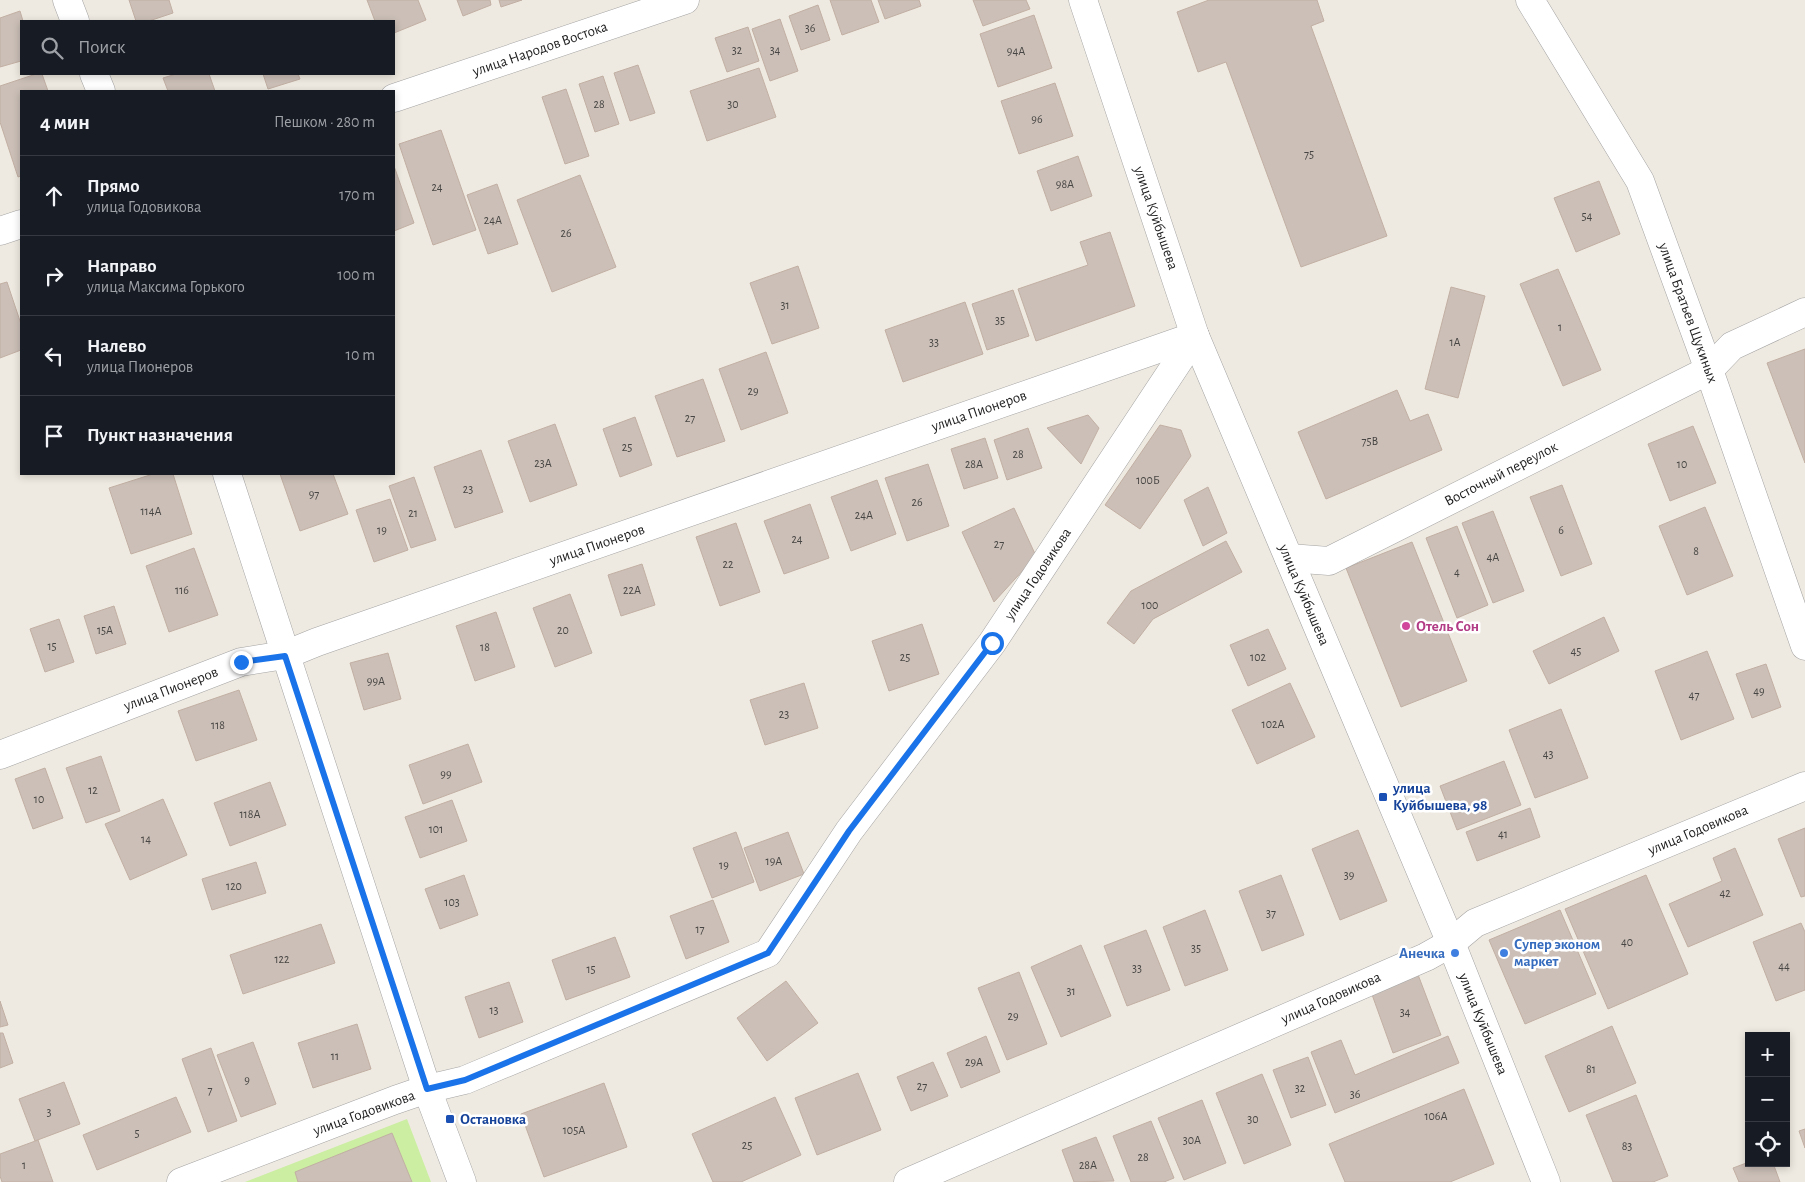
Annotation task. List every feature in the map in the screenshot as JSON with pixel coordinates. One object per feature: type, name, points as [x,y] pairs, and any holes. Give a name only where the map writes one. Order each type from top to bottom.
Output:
[{"type":"street","points":[[67,0],[75,20]]},
{"type":"street","name":"улица Народов Востока","points":[[395,98],[685,0]]},
{"type":"street","name":"улица Куйбышева","points":[[1083,0],[1195,336],[1451,943],[1546,1182]]},
{"type":"street","name":"улица Братьев Щукиных","points":[[1530,0],[1640,180],[1805,646]]},
{"type":"street","points":[[94,75],[101,90]]},
{"type":"street","points":[[0,231],[20,224]]},
{"type":"street","name":"Восточный переулок","points":[[1288,558],[1329,561],[1708,370],[1732,346],[1805,312]]},
{"type":"street","name":"улица Пионеров","points":[[0,755],[241,662],[285,656],[326,639],[1195,336]]},
{"type":"street","name":"улица Годовикова","points":[[181,1182],[427,1089],[465,1080],[768,953],[849,831],[992,643],[1195,336]]},
{"type":"street","points":[[227,475],[427,1089],[462,1182]]},
{"type":"street","name":"улица Годовикова","points":[[908,1182],[1426,956],[1451,943],[1475,923],[1805,786]]},
{"type":"green space","points":[[407,1119],[431,1182],[245,1182]]},
{"type":"building","points":[[129,0],[169,0],[173,13],[152,20],[136,20]]},
{"type":"building","points":[[367,0],[418,0],[426,20],[395,33],[395,20],[375,20]]},
{"type":"building","points":[[457,0],[490,0],[491,5],[463,16]]},
{"type":"building","points":[[499,0],[522,0],[501,7]]},
{"type":"building","points":[[830,0],[871,0],[879,22],[842,35]]},
{"type":"building","points":[[878,0],[919,0],[921,6],[885,19]]},
{"type":"building","points":[[973,0],[1026,0],[1030,9],[983,26]]},
{"type":"building","points":[[1209,0],[1317,0],[1324,21],[1311,26],[1387,236],[1301,267],[1226,62],[1198,72],[1177,12]]},
{"type":"building","points":[[818,5],[830,40],[801,50],[789,16]]},
{"type":"building","points":[[20,11],[23,20],[20,20],[20,61],[0,67],[0,18]]},
{"type":"building","points":[[1034,15],[1052,68],[998,87],[980,34]]},
{"type":"building","points":[[780,19],[798,71],[770,81],[752,29]]},
{"type":"building","points":[[748,27],[759,61],[727,72],[715,38]]},
{"type":"building","points":[[638,65],[655,113],[630,121],[614,73]]},
{"type":"building","points":[[759,68],[776,117],[707,141],[690,91]]},
{"type":"building","points":[[33,75],[42,75],[48,90],[20,90],[20,176],[18,177],[0,122],[0,86]]},
{"type":"building","points":[[173,75],[209,75],[215,90],[168,90],[163,78]]},
{"type":"building","points":[[263,75],[298,75],[300,79],[268,89]]},
{"type":"building","points":[[603,76],[619,124],[595,132],[579,84]]},
{"type":"building","points":[[1055,83],[1073,136],[1019,154],[1001,101]]},
{"type":"building","points":[[566,89],[589,156],[565,164],[542,97]]},
{"type":"building","points":[[441,130],[476,230],[433,245],[399,144]]},
{"type":"building","points":[[1078,156],[1092,196],[1051,211],[1037,171]]},
{"type":"building","points":[[395,169],[414,223],[395,231]]},
{"type":"building","points":[[580,175],[616,267],[552,292],[517,200]]},
{"type":"building","points":[[1599,181],[1620,234],[1576,252],[1554,198]]},
{"type":"building","points":[[497,184],[518,244],[488,254],[467,195]]},
{"type":"building","points":[[1110,232],[1135,306],[1036,341],[1018,289],[1088,265],[1080,242]]},
{"type":"building","points":[[798,266],[819,328],[772,344],[750,283]]},
{"type":"building","points":[[1558,269],[1601,370],[1563,386],[1520,284]]},
{"type":"building","points":[[7,282],[20,321],[20,350],[0,358],[0,284]]},
{"type":"building","points":[[1451,287],[1485,296],[1458,398],[1425,389]]},
{"type":"building","points":[[1013,290],[1029,336],[987,350],[972,304]]},
{"type":"building","points":[[965,302],[983,354],[903,382],[885,330]]},
{"type":"building","points":[[1805,349],[1805,463],[1767,363]]},
{"type":"building","points":[[766,352],[788,413],[741,430],[719,369]]},
{"type":"building","points":[[703,379],[725,441],[677,457],[655,396]]},
{"type":"building","points":[[1397,390],[1410,421],[1428,414],[1442,450],[1326,499],[1298,432]]},
{"type":"building","points":[[1088,415],[1099,428],[1081,464],[1047,428]]},
{"type":"building","points":[[635,417],[652,465],[620,477],[603,429]]},
{"type":"building","points":[[555,424],[577,485],[530,502],[508,441]]},
{"type":"building","points":[[1160,425],[1181,430],[1191,456],[1140,529],[1105,505]]},
{"type":"building","points":[[1693,426],[1716,483],[1670,501],[1648,444]]},
{"type":"building","points":[[1028,428],[1042,468],[1007,480],[994,440]]},
{"type":"building","points":[[985,438],[998,478],[964,489],[951,449]]},
{"type":"building","points":[[481,450],[503,512],[455,528],[434,467]]},
{"type":"building","points":[[928,464],[949,526],[907,541],[885,478]]},
{"type":"building","points":[[150,475],[173,475],[192,534],[131,554],[109,488]]},
{"type":"building","points":[[280,475],[333,475],[348,514],[300,531]]},
{"type":"building","points":[[414,477],[436,540],[411,548],[389,486]]},
{"type":"building","points":[[877,480],[896,534],[851,551],[831,497]]},
{"type":"building","points":[[1562,485],[1592,564],[1561,576],[1530,497]]},
{"type":"building","points":[[1208,487],[1227,533],[1203,546],[1184,500]]},
{"type":"building","points":[[390,499],[408,550],[374,562],[356,510]]},
{"type":"building","points":[[810,504],[829,558],[784,574],[764,521]]},
{"type":"building","points":[[1705,507],[1733,576],[1687,595],[1659,526]]},
{"type":"building","points":[[1014,508],[1036,556],[994,602],[962,532]]},
{"type":"building","points":[[1493,511],[1524,591],[1493,603],[1462,523]]},
{"type":"building","points":[[736,523],[760,592],[720,606],[696,537]]},
{"type":"building","points":[[1457,526],[1488,605],[1457,618],[1426,538]]},
{"type":"building","points":[[1226,541],[1242,572],[1153,619],[1134,644],[1107,623],[1131,591]]},
{"type":"building","points":[[1412,542],[1467,681],[1401,707],[1346,568]]},
{"type":"building","points":[[194,548],[218,615],[169,632],[146,566]]},
{"type":"building","points":[[642,564],[655,605],[621,616],[608,575]]},
{"type":"building","points":[[570,594],[592,653],[555,667],[533,608]]},
{"type":"building","points":[[114,606],[126,644],[96,654],[84,616]]},
{"type":"building","points":[[496,612],[515,667],[475,681],[456,626]]},
{"type":"building","points":[[1604,617],[1619,651],[1549,684],[1533,651]]},
{"type":"building","points":[[59,619],[74,662],[45,672],[30,629]]},
{"type":"building","points":[[922,624],[939,674],[889,691],[872,641]]},
{"type":"building","points":[[1268,629],[1286,669],[1248,686],[1230,645]]},
{"type":"building","points":[[1707,651],[1734,719],[1681,740],[1655,671]]},
{"type":"building","points":[[388,653],[401,699],[364,710],[350,663]]},
{"type":"building","points":[[1766,664],[1781,707],[1752,718],[1736,674]]},
{"type":"building","points":[[804,683],[818,728],[765,745],[750,700]]},
{"type":"building","points":[[1290,683],[1315,737],[1257,764],[1232,710]]},
{"type":"building","points":[[239,690],[257,740],[196,761],[178,711]]},
{"type":"building","points":[[1561,709],[1588,778],[1535,798],[1509,730]]},
{"type":"building","points":[[468,744],[482,782],[423,804],[409,765]]},
{"type":"building","points":[[101,756],[120,811],[86,823],[66,768]]},
{"type":"building","points":[[1504,761],[1521,805],[1457,830],[1440,786]]},
{"type":"building","points":[[45,768],[63,818],[33,829],[15,779]]},
{"type":"building","points":[[270,782],[286,825],[230,846],[214,803]]},
{"type":"building","points":[[163,799],[187,855],[130,880],[105,824]]},
{"type":"building","points":[[452,800],[467,841],[420,858],[405,817]]},
{"type":"building","points":[[1530,808],[1540,837],[1477,861],[1466,832]]},
{"type":"building","points":[[1805,828],[1805,896],[1801,897],[1778,839]]},
{"type":"building","points":[[1358,830],[1387,901],[1340,920],[1312,849]]},
{"type":"building","points":[[736,832],[754,882],[712,898],[693,848]]},
{"type":"building","points":[[788,832],[804,874],[760,891],[744,848]]},
{"type":"building","points":[[1735,848],[1763,915],[1688,947],[1669,904],[1722,881],[1713,858]]},
{"type":"building","points":[[256,862],[266,893],[212,910],[202,879]]},
{"type":"building","points":[[464,875],[478,915],[440,929],[425,889]]},
{"type":"building","points":[[1281,875],[1304,935],[1262,951],[1239,891]]},
{"type":"building","points":[[1646,875],[1688,974],[1608,1009],[1565,909]]},
{"type":"building","points":[[713,900],[729,942],[686,959],[670,916]]},
{"type":"building","points":[[1205,910],[1228,970],[1185,986],[1163,927]]},
{"type":"building","points":[[1560,910],[1596,994],[1525,1024],[1489,940]]},
{"type":"building","points":[[1801,923],[1805,932],[1805,990],[1776,1001],[1753,942]]},
{"type":"building","points":[[321,924],[335,963],[243,994],[230,955]]},
{"type":"building","points":[[1146,930],[1170,990],[1127,1006],[1104,946]]},
{"type":"building","points":[[615,937],[630,977],[566,1000],[552,960]]},
{"type":"building","points":[[1081,945],[1111,1016],[1061,1037],[1031,967]]},
{"type":"building","points":[[1019,972],[1047,1044],[1007,1060],[978,988]]},
{"type":"building","points":[[1417,972],[1441,1035],[1393,1053],[1370,989]]},
{"type":"building","points":[[786,981],[818,1023],[767,1061],[737,1018]]},
{"type":"building","points":[[509,982],[523,1022],[479,1038],[465,997]]},
{"type":"building","points":[[0,1001],[8,1025],[0,1027]]},
{"type":"building","points":[[357,1024],[371,1069],[313,1088],[298,1043]]},
{"type":"building","points":[[1612,1026],[1636,1083],[1569,1112],[1545,1056]]},
{"type":"building","points":[[0,1033],[3,1033],[13,1063],[0,1068]]},
{"type":"building","points":[[986,1036],[1000,1072],[961,1088],[947,1053]]},
{"type":"building","points":[[1448,1036],[1459,1063],[1335,1113],[1311,1052],[1341,1040],[1355,1075]]},
{"type":"building","points":[[253,1042],[276,1104],[241,1117],[217,1055]]},
{"type":"building","points":[[211,1048],[237,1121],[208,1132],[182,1059]]},
{"type":"building","points":[[1308,1057],[1326,1105],[1291,1118],[1273,1070]]},
{"type":"building","points":[[933,1062],[948,1096],[911,1111],[897,1077]]},
{"type":"building","points":[[858,1073],[881,1130],[817,1155],[795,1098]]},
{"type":"building","points":[[1262,1074],[1291,1145],[1244,1164],[1216,1093]]},
{"type":"building","points":[[64,1082],[80,1124],[35,1141],[19,1099]]},
{"type":"building","points":[[604,1083],[627,1147],[544,1177],[521,1114]]},
{"type":"building","points":[[1464,1089],[1494,1164],[1450,1182],[1345,1182],[1329,1144]]},
{"type":"building","points":[[1636,1095],[1668,1176],[1653,1182],[1613,1182],[1586,1115]]},
{"type":"building","points":[[176,1097],[191,1132],[97,1170],[83,1135]]},
{"type":"building","points":[[775,1097],[801,1155],[741,1182],[713,1182],[692,1134]]},
{"type":"building","points":[[1202,1100],[1226,1163],[1184,1180],[1158,1118]]},
{"type":"building","points":[[1151,1121],[1174,1178],[1164,1182],[1131,1182],[1113,1136]]},
{"type":"building","points":[[1805,1129],[1805,1148],[1799,1131]]},
{"type":"building","points":[[392,1133],[412,1182],[298,1182],[295,1172]]},
{"type":"building","points":[[1096,1137],[1114,1181],[1074,1182],[1062,1150]]},
{"type":"building","points":[[38,1140],[53,1182],[2,1182],[0,1176],[0,1154]]},
{"type":"building","points":[[1745,1164],[1745,1167],[1774,1167],[1780,1182],[1739,1182],[1733,1168]]},
{"type":"place","name":"Отель Сон","points":[[1406,626]]},
{"type":"place","name":"улица Куйбышева, 98","points":[[1383,797]]},
{"type":"place","name":"Анечка","points":[[1455,953]]},
{"type":"place","name":"Супер эконом маркет","points":[[1504,953]]},
{"type":"place","name":"Остановка","points":[[450,1119]]},
{"type":"route","points":[[241,662],[285,656],[427,1089],[465,1080],[768,953],[849,831],[992,643]]}]
